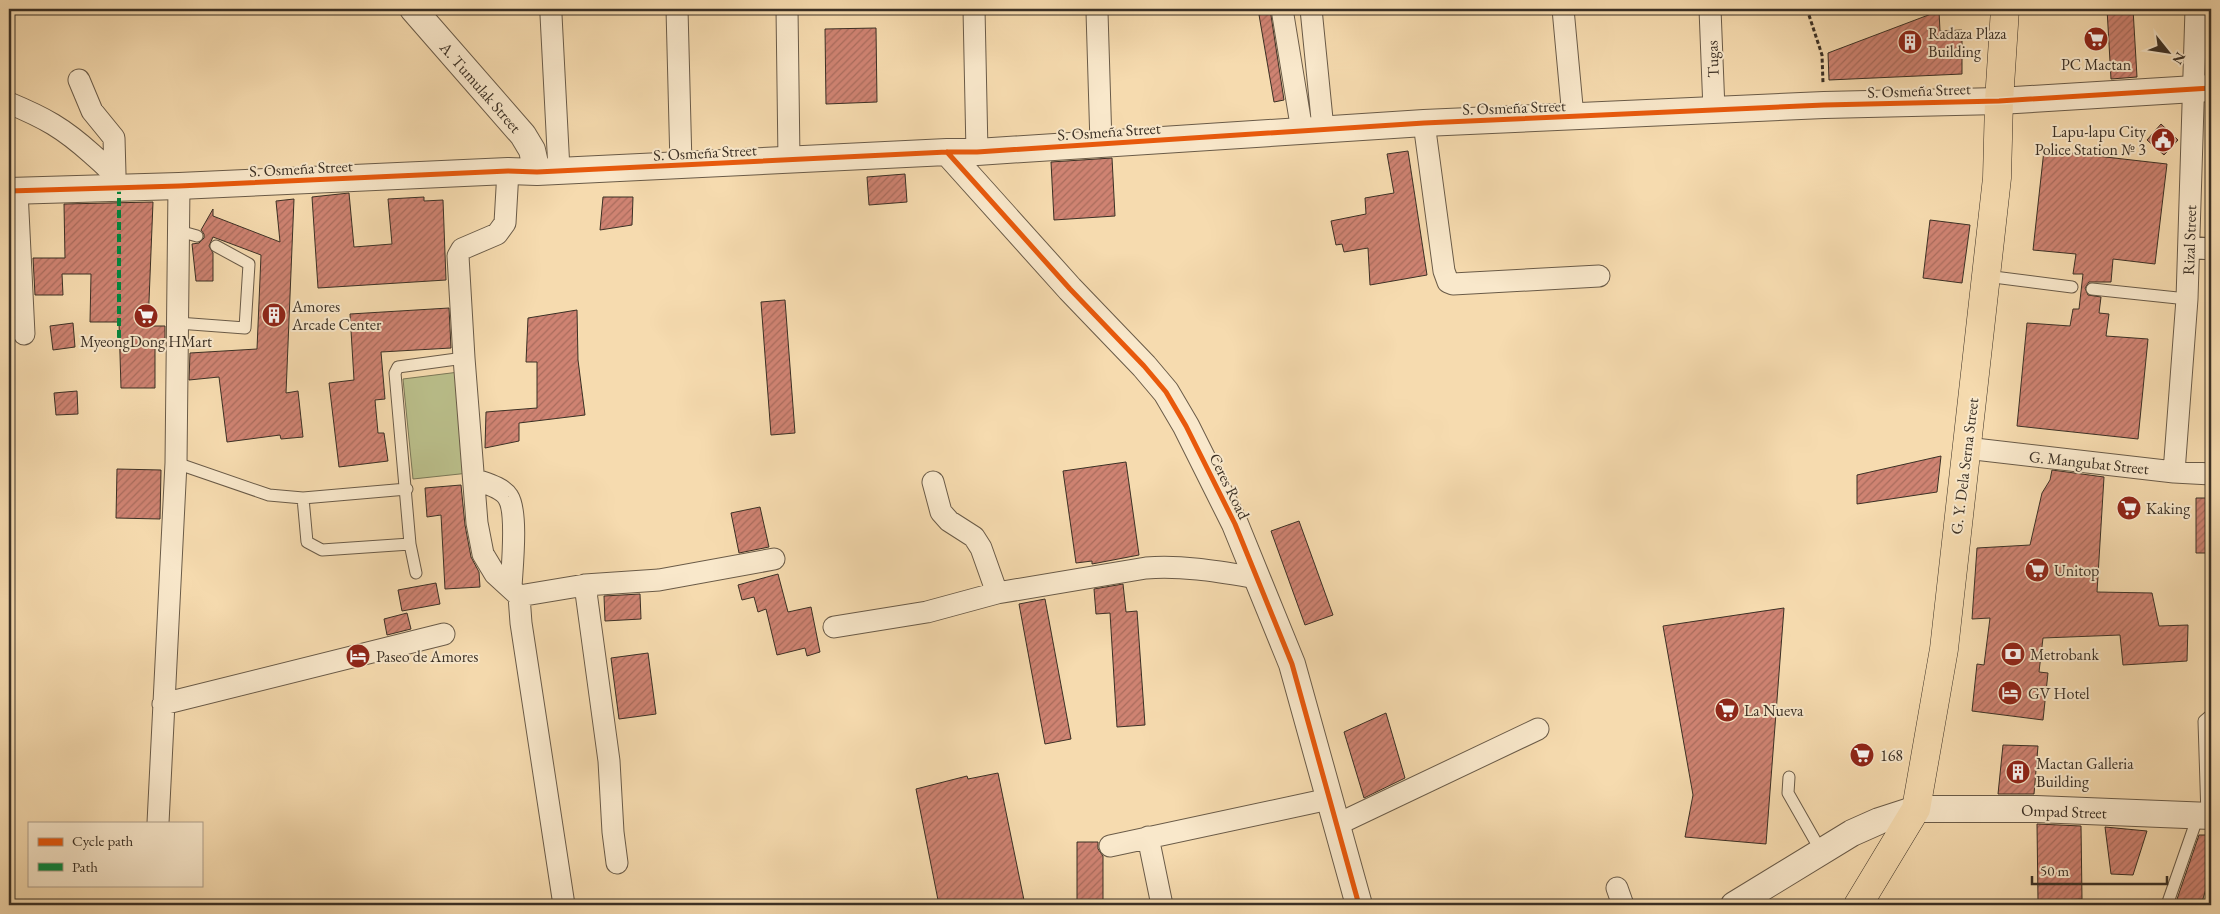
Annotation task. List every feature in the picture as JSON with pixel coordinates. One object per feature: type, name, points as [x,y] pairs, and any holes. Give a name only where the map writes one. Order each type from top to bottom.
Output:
[{"type":"main road","name":"G. Y. Dela Serna Street","points":[[1858,905],[1916,809],[1944,648],[1997,178],[1999,101],[2005,9]]},
{"type":"street","name":"A. Tumulak Street","points":[[413,9],[523,135],[548,171]]},
{"type":"street","points":[[677,9],[680,165]]},
{"type":"street","points":[[787,9],[790,160]]},
{"type":"street","points":[[974,9],[977,152]]},
{"type":"street","points":[[1282,9],[1313,130]]},
{"type":"street","points":[[1311,9],[1313,130]]},
{"type":"street","points":[[1563,9],[1573,117]]},
{"type":"street","name":"Tugas","points":[[1710,9],[1714,110]]},
{"type":"street","name":"Rizal Street","points":[[2174,472],[2189,247],[2203,89],[2196,9]]},
{"type":"street","points":[[1097,12],[1101,144]]},
{"type":"street","points":[[548,171],[551,14]]},
{"type":"street","points":[[79,80],[92,111],[114,138],[117,180]]},
{"type":"street","name":"S. Osmeña Street","points":[[13,191],[117,180],[179,186],[508,171],[548,171],[977,152],[1424,123],[1714,110],[1999,101],[2203,89]]},
{"type":"street","points":[[9,103],[45,118],[72,135],[117,180]]},
{"type":"street","points":[[1424,123],[1444,271],[1448,282],[1453,284],[1599,276]]},
{"type":"street","name":"Ceres Road","points":[[947,152],[1070,288],[1144,366],[1166,392],[1186,426],[1215,480],[1258,578],[1292,664],[1359,905]]},
{"type":"street","points":[[508,171],[505,223],[497,234],[462,249],[458,256],[477,523],[483,554],[495,574],[515,592],[659,580],[774,559]]},
{"type":"street","points":[[158,822],[176,463],[178,323],[188,233],[179,186]]},
{"type":"street","points":[[13,191],[24,334]]},
{"type":"street","points":[[2189,247],[2211,249]]},
{"type":"street","name":"G. Mangubat Street","points":[[1966,448],[2174,472],[2211,474]]},
{"type":"street","points":[[474,479],[494,487],[508,496],[513,511],[515,592],[523,633],[564,905]]},
{"type":"street","points":[[933,482],[941,512],[974,538],[981,548],[997,593]]},
{"type":"street","points":[[834,627],[927,612],[997,593],[1164,567],[1214,570],[1258,578]]},
{"type":"street","points":[[585,585],[609,761],[613,832],[617,863]]},
{"type":"street","points":[[163,704],[444,634]]},
{"type":"street","points":[[1336,825],[1538,728]]},
{"type":"street","points":[[1110,846],[1329,798]]},
{"type":"street","name":"Ompad Street","points":[[1734,905],[1852,833],[1879,821],[1916,809],[2036,809],[2205,816]]},
{"type":"street","points":[[1148,837],[1162,905]]},
{"type":"lane","points":[[178,323],[245,328],[249,264],[216,246]]},
{"type":"lane","points":[[1986,276],[2072,287]]},
{"type":"lane","points":[[2092,289],[2187,299]]},
{"type":"lane","points":[[416,573],[410,544],[407,489],[395,373],[398,367],[464,358]]},
{"type":"lane","points":[[176,463],[259,492],[303,498],[407,489]]},
{"type":"lane","points":[[303,498],[307,542],[322,550],[410,544]]},
{"type":"lane","points":[[2166,905],[2205,816],[2204,721],[2211,715]]},
{"type":"lane","points":[[1790,777],[1788,793],[1821,852]]},
{"type":"path","points":[[1807,9],[1822,55],[1824,106]]},
{"type":"green space","points":[[459,372],[469,473],[413,479],[403,379]]},
{"type":"building","points":[[1258,9],[1270,9],[1284,100],[1274,102]]},
{"type":"building","points":[[2107,9],[2133,9],[2137,77],[2111,79]]},
{"type":"building","name":"Radaza Plaza Building","points":[[1939,11],[1940,31],[1962,30],[1962,74],[1829,80],[1828,53]]},
{"type":"building","points":[[876,28],[877,102],[826,104],[825,29]]},
{"type":"building","name":"Lapu-lapu City Police Station № 3","points":[[2161,124],[2178,140],[2164,155],[2147,140]]},
{"type":"building","points":[[2044,150],[2167,164],[2155,264],[2113,259],[2111,282],[2089,282],[2085,288],[2088,295],[2101,297],[2099,313],[2109,314],[2106,336],[2148,339],[2138,439],[2017,426],[2027,323],[2070,326],[2073,309],[2079,309],[2083,274],[2073,274],[2076,254],[2033,250]]},
{"type":"building","points":[[1408,151],[1427,275],[1370,285],[1368,248],[1344,252],[1342,244],[1336,245],[1331,221],[1366,214],[1365,198],[1394,193],[1387,154]]},
{"type":"building","points":[[1112,158],[1115,216],[1054,220],[1051,162]]},
{"type":"building","points":[[905,174],[907,202],[869,205],[867,177]]},
{"type":"building","points":[[349,193],[354,247],[392,244],[388,199],[424,197],[424,201],[443,200],[446,280],[318,288],[312,197]]},
{"type":"building","points":[[603,197],[633,197],[632,225],[600,230]]},
{"type":"building","points":[[294,199],[286,393],[298,391],[303,437],[281,439],[280,435],[227,442],[219,377],[189,380],[190,353],[257,349],[261,255],[213,237],[209,246],[213,253],[213,281],[196,281],[192,244],[199,243],[204,238],[201,230],[213,209],[213,216],[280,242],[276,201]]},
{"type":"building","points":[[153,202],[148,326],[165,326],[165,344],[155,344],[155,388],[121,388],[119,322],[90,322],[91,274],[62,274],[63,295],[35,295],[33,258],[65,258],[64,204]]},
{"type":"building","points":[[1930,220],[1970,225],[1962,283],[1923,278]]},
{"type":"building","points":[[785,300],[795,433],[771,435],[761,302]]},
{"type":"building","points":[[449,308],[451,348],[381,352],[385,399],[375,400],[378,433],[384,433],[388,461],[339,467],[329,383],[354,380],[350,314]]},
{"type":"building","points":[[577,310],[578,360],[585,415],[519,423],[519,441],[485,448],[486,412],[537,408],[537,362],[526,362],[528,318]]},
{"type":"building","points":[[73,323],[75,347],[53,350],[50,326]]},
{"type":"building","points":[[77,391],[78,414],[56,415],[54,393]]},
{"type":"building","points":[[1941,456],[1937,492],[1857,504],[1857,475]]},
{"type":"building","points":[[1126,462],[1139,555],[1092,564],[1092,561],[1076,563],[1063,471]]},
{"type":"building","points":[[117,469],[161,470],[160,519],[116,518]]},
{"type":"building","name":"Unitop","points":[[2052,470],[2104,477],[2097,592],[2152,593],[2159,626],[2188,625],[2187,661],[2123,665],[2120,635],[2043,638],[2039,672],[2048,673],[2043,720],[1972,711],[1977,664],[1984,665],[1990,618],[1972,619],[1977,548],[2030,545],[2042,493],[2050,480]]},
{"type":"building","points":[[461,485],[465,525],[471,557],[479,572],[480,587],[445,589],[441,515],[427,517],[425,488]]},
{"type":"building","points":[[2196,498],[2211,498],[2211,553],[2196,553]]},
{"type":"building","points":[[760,507],[769,547],[739,553],[731,513]]},
{"type":"building","points":[[1299,521],[1333,615],[1305,625],[1271,531]]},
{"type":"building","points":[[778,574],[788,612],[811,607],[820,652],[807,656],[805,648],[777,655],[766,609],[758,612],[754,597],[742,600],[738,585]]},
{"type":"building","points":[[436,583],[440,604],[402,611],[398,590]]},
{"type":"building","points":[[1123,584],[1126,612],[1137,611],[1145,725],[1117,727],[1110,613],[1096,614],[1094,589]]},
{"type":"building","points":[[640,594],[641,619],[605,621],[604,596]]},
{"type":"building","points":[[1045,599],[1071,739],[1045,744],[1019,604]]},
{"type":"building","name":"La Nueva","points":[[1784,608],[1766,844],[1685,837],[1693,795],[1663,626]]},
{"type":"building","points":[[407,613],[411,629],[387,635],[384,619]]},
{"type":"building","points":[[648,653],[656,714],[619,719],[611,658]]},
{"type":"building","points":[[1386,713],[1405,778],[1364,798],[1344,732]]},
{"type":"building","name":"Mactan Galleria Building","points":[[2003,745],[2038,746],[2034,794],[1998,794]]},
{"type":"building","points":[[998,773],[1025,905],[939,905],[916,789],[967,776],[968,779]]},
{"type":"building","points":[[2037,824],[2081,826],[2082,899],[2038,901]]},
{"type":"building","points":[[2105,827],[2147,831],[2133,875],[2111,874]]},
{"type":"building","points":[[2199,835],[2211,835],[2211,873],[2201,905],[2175,905]]},
{"type":"building","points":[[1077,842],[1098,842],[1098,849],[1103,856],[1103,905],[1077,905]]},
{"type":"marked path","points":[[119,187],[119,338]]},
{"type":"cycle path","points":[[9,191],[179,186],[508,171],[537,172],[977,152],[1424,123],[1824,105],[1999,101],[2211,88]]},
{"type":"cycle path","points":[[947,152],[1070,289],[1144,366],[1166,392],[1186,426],[1235,524],[1292,664],[1359,905]]},
{"type":"place","name":"PC Mactan","points":[[2096,39]]},
{"type":"place","name":"Radaza Plaza Building","points":[[1910,42]]},
{"type":"place","name":"Lapu-lapu City Police Station № 3","points":[[2163,140]]},
{"type":"place","name":"Amores Arcade Center","points":[[274,315]]},
{"type":"place","name":"MyeongDong HMart","points":[[146,316]]},
{"type":"place","name":"Kaking","points":[[2129,508]]},
{"type":"place","name":"Unitop","points":[[2037,570]]},
{"type":"place","name":"Metrobank","points":[[2013,654]]},
{"type":"place","name":"Paseo de Amores","points":[[358,656]]},
{"type":"place","name":"GV Hotel","points":[[2010,693]]},
{"type":"place","name":"La Nueva","points":[[1727,710]]},
{"type":"place","name":"168","points":[[1862,755]]},
{"type":"place","name":"Mactan Galleria Building","points":[[2018,772]]}]
